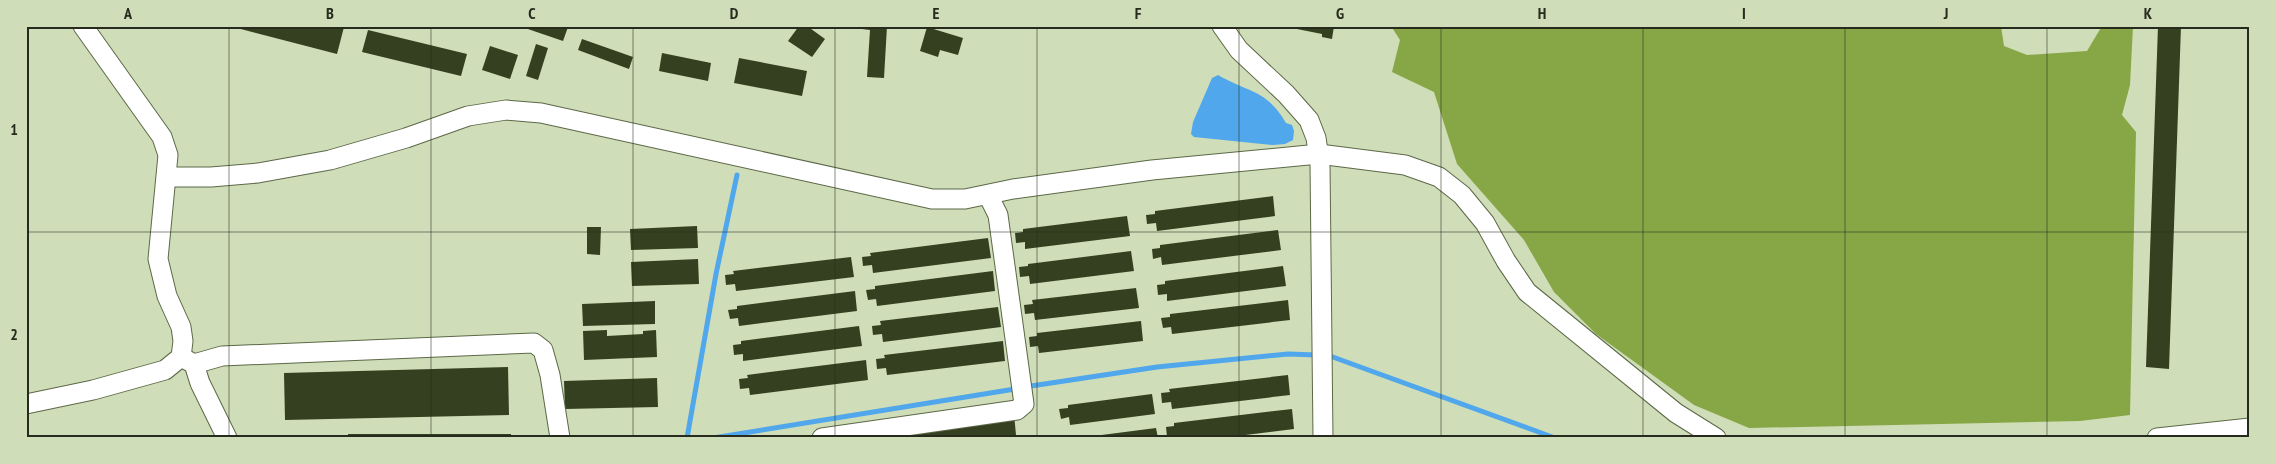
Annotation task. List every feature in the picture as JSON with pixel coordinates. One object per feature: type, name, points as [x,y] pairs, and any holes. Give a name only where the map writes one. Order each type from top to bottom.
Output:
[{"type":"street","points":[[83,26],[162,137],[168,155],[158,259],[167,296],[181,327],[187,360],[227,438]]},
{"type":"street","points":[[1222,26],[1239,50],[1286,94],[1309,120],[1316,138],[1319,154],[1322,224],[1323,438]]},
{"type":"street","points":[[167,177],[211,177],[258,173],[330,160],[406,138],[468,116],[506,110],[541,113],[932,199],[965,199],[1013,189],[1152,170],[1319,154],[1342,155],[1405,165],[1439,177],[1462,195],[1485,223],[1506,262],[1527,292],[1676,413],[1716,438]]},
{"type":"street","points":[[822,438],[924,421],[1017,410],[1024,404],[998,215],[988,195]]},
{"type":"street","points":[[26,404],[93,390],[165,370],[187,360],[222,356],[534,343],[543,350],[550,375],[560,438]]},
{"type":"street","points":[[2158,438],[2250,428]]},
{"type":"green space","points":[[1391,26],[2001,26],[2004,46],[2027,55],[2087,51],[2102,26],[2133,26],[2130,85],[2122,115],[2136,132],[2130,415],[2080,421],[1749,428],[1694,405],[1596,334],[1554,292],[1524,240],[1457,164],[1434,92],[1392,72],[1400,40]]},
{"type":"water","points":[[1218,75],[1256,93],[1271,104],[1286,123],[1292,125],[1294,131],[1293,140],[1285,144],[1273,145],[1194,137],[1191,134],[1193,122],[1212,78]]},
{"type":"building","points":[[229,26],[342,26],[344,27],[337,54]]},
{"type":"building","points":[[799,26],[807,26],[825,39],[812,57],[788,41]]},
{"type":"building","points":[[862,26],[887,26],[884,78],[867,77],[870,30],[862,29]]},
{"type":"building","points":[[1282,26],[1334,26],[1332,39],[1322,37],[1322,34]]},
{"type":"building","points":[[2158,26],[2181,26],[2169,369],[2146,367]]},
{"type":"building","points":[[522,27],[568,27],[563,41]]},
{"type":"building","points":[[927,27],[963,38],[958,55],[940,50],[938,57],[920,51]]},
{"type":"building","points":[[368,30],[467,54],[461,76],[362,52]]},
{"type":"building","points":[[582,39],[633,57],[629,69],[578,50]]},
{"type":"building","points":[[536,44],[548,48],[538,80],[526,76]]},
{"type":"building","points":[[490,46],[518,55],[510,79],[482,70]]},
{"type":"building","points":[[662,53],[711,63],[708,81],[659,71]]},
{"type":"building","points":[[739,58],[807,71],[802,96],[734,83]]},
{"type":"building","points":[[1273,196],[1275,216],[1157,231],[1156,223],[1147,224],[1146,215],[1155,214],[1155,211]]},
{"type":"building","points":[[1127,216],[1130,236],[1025,249],[1025,242],[1016,243],[1015,233],[1023,232],[1023,229]]},
{"type":"building","points":[[697,226],[698,248],[631,250],[630,229]]},
{"type":"building","points":[[587,227],[601,227],[600,255],[587,254]]},
{"type":"building","points":[[1278,230],[1281,250],[1162,265],[1161,257],[1153,259],[1152,249],[1160,248],[1160,245]]},
{"type":"building","points":[[988,238],[991,258],[873,273],[872,265],[863,266],[862,257],[871,256],[870,253]]},
{"type":"building","points":[[1131,251],[1134,271],[1030,284],[1029,276],[1020,277],[1019,267],[1028,266],[1028,264]]},
{"type":"building","points":[[851,257],[854,277],[736,291],[735,284],[726,285],[725,275],[734,274],[733,271]]},
{"type":"building","points":[[698,259],[699,284],[632,286],[631,262]]},
{"type":"building","points":[[1283,266],[1286,286],[1167,301],[1167,294],[1158,295],[1157,285],[1165,284],[1165,281]]},
{"type":"building","points":[[993,271],[995,291],[877,306],[876,299],[868,300],[866,290],[875,289],[875,286]]},
{"type":"building","points":[[1136,288],[1139,308],[1035,320],[1034,313],[1025,314],[1024,305],[1033,304],[1032,300]]},
{"type":"building","points":[[855,291],[857,311],[739,326],[738,318],[730,319],[728,310],[737,309],[737,306]]},
{"type":"building","points":[[1288,300],[1290,320],[1172,334],[1171,327],[1163,328],[1161,318],[1170,317],[1170,314]]},
{"type":"building","points":[[655,301],[655,324],[583,326],[582,304]]},
{"type":"building","points":[[998,307],[1001,327],[883,342],[882,334],[873,335],[872,326],[881,325],[880,321]]},
{"type":"building","points":[[1141,321],[1143,341],[1039,353],[1038,346],[1030,347],[1029,337],[1037,336],[1037,333]]},
{"type":"building","points":[[859,326],[862,346],[743,361],[743,354],[734,355],[733,345],[741,344],[741,341]]},
{"type":"building","points":[[607,330],[607,336],[643,334],[643,331],[656,330],[657,357],[584,360],[583,331]]},
{"type":"building","points":[[1003,341],[1005,361],[887,375],[886,368],[877,369],[876,359],[885,358],[884,355]]},
{"type":"building","points":[[866,360],[868,380],[750,395],[749,388],[740,389],[739,379],[748,378],[747,375]]},
{"type":"building","points":[[508,367],[509,415],[285,420],[284,373]]},
{"type":"building","points":[[1288,375],[1290,395],[1172,409],[1171,402],[1162,403],[1161,393],[1170,392],[1169,389]]},
{"type":"building","points":[[657,378],[658,407],[565,409],[564,381]]},
{"type":"building","points":[[1152,394],[1155,414],[1070,425],[1069,417],[1061,419],[1059,409],[1068,408],[1068,405]]},
{"type":"building","points":[[1292,409],[1294,429],[1221,438],[1167,437],[1166,427],[1174,426],[1174,423]]},
{"type":"building","points":[[1014,414],[1016,435],[990,438],[888,438]]},
{"type":"building","points":[[1156,428],[1158,438],[1086,438],[1086,437]]},
{"type":"building","points":[[348,434],[511,434],[511,438],[348,438]]},
{"type":"waterway","points":[[687,438],[716,274],[737,175]]},
{"type":"waterway","points":[[1031,386],[1157,367],[1288,354],[1317,355]]},
{"type":"waterway","points":[[1330,356],[1555,438]]},
{"type":"waterway","points":[[713,438],[1015,389]]}]
